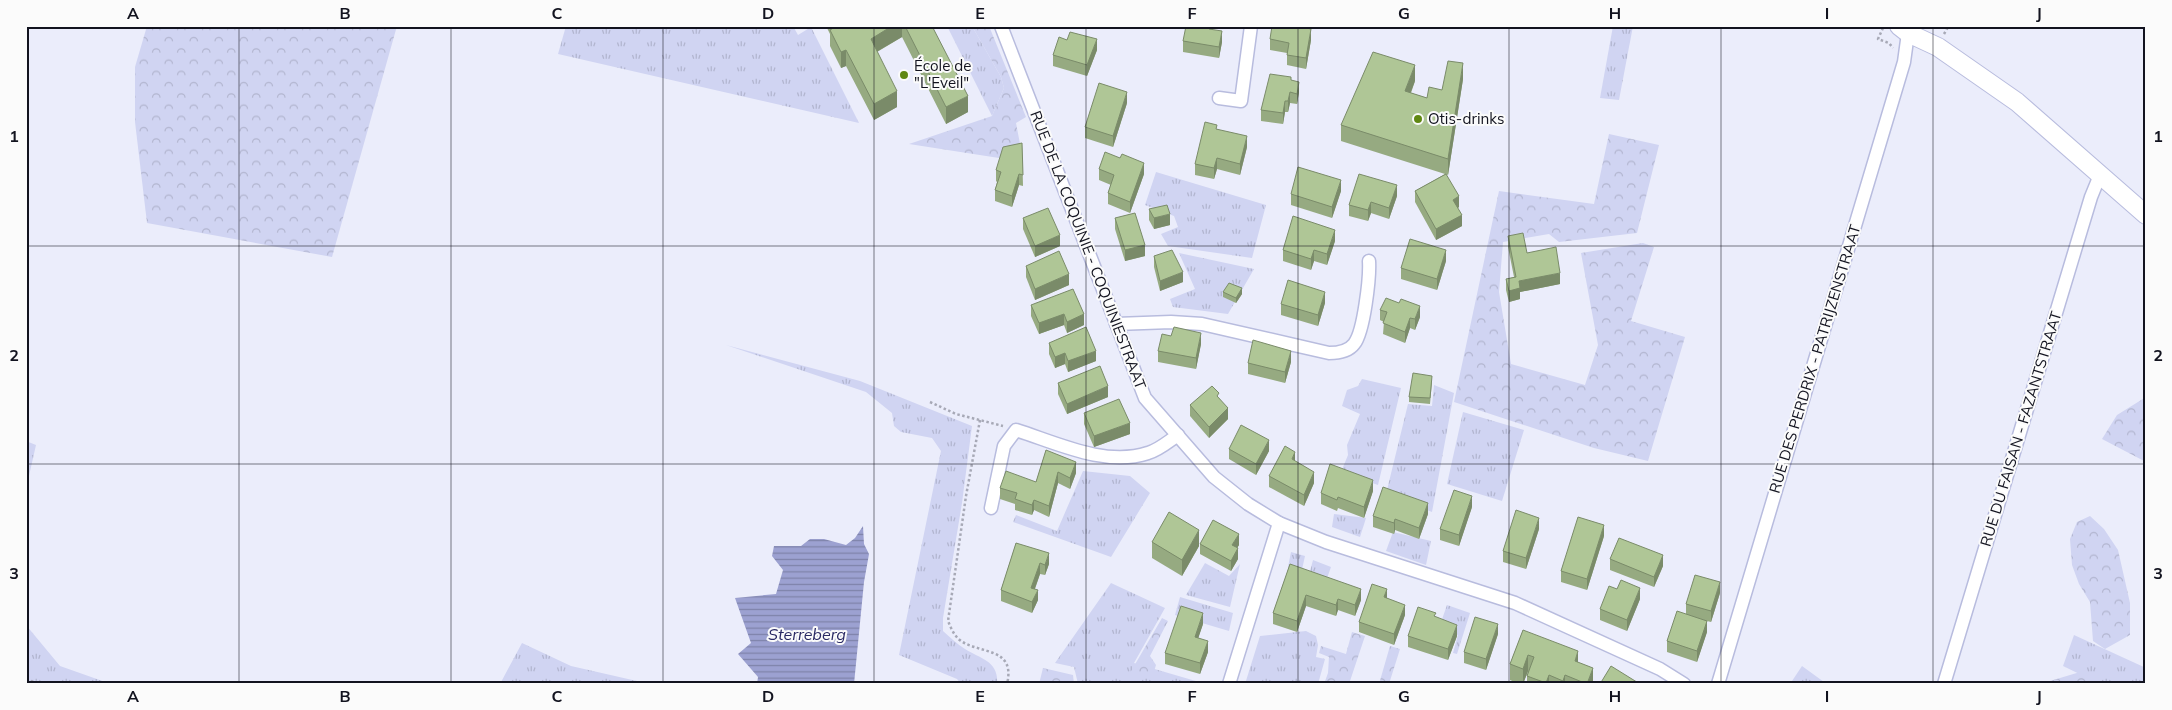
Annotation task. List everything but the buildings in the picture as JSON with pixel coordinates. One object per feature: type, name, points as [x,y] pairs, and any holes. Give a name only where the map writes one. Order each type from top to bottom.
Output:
[{"type":"main road","points":[[1908,28],[2017,102],[2146,215]]},
{"type":"street","name":"RUE DE LA COQUINIE - COQUINIESTRAAT","points":[[1001,26],[1145,398],[1214,477],[1248,504],[1278,523],[1326,542],[1515,604],[1582,632],[1660,669],[1684,684]]},
{"type":"street","points":[[1219,98],[1241,101],[1251,26]]},
{"type":"street","name":"RUE DES PERDRIX - PATRIJZENSTRAAT","points":[[1718,684],[1906,55],[1908,28]]},
{"type":"street","name":"RUE DU FAISAN - FAZANTSTRAAT","points":[[1944,684],[2091,198],[2100,175]]},
{"type":"street","points":[[1116,324],[1171,322],[1202,324],[1329,353],[1340,353],[1353,346],[1359,334],[1370,275],[1369,261]]},
{"type":"street","points":[[991,508],[1004,446],[1016,430],[1090,454],[1124,458],[1150,453],[1178,435]]},
{"type":"street","points":[[1229,684],[1278,523]]},
{"type":"path","points":[[1884,26],[1878,39],[1906,55]]},
{"type":"path","points":[[930,402],[956,414],[1016,430]]},
{"type":"path","points":[[980,420],[966,496],[948,621],[953,632],[961,641],[998,654],[1007,665],[1009,677],[1007,684]]},
{"type":"path","points":[[26,679],[38,684]]},
{"type":"green space","points":[[147,26],[397,26],[332,257],[147,223],[135,122],[135,67]]},
{"type":"green space","points":[[566,26],[793,26],[798,35],[811,27],[859,123],[558,54]]},
{"type":"green space","points":[[947,26],[972,26],[1001,77],[1004,88],[992,116]]},
{"type":"green space","points":[[972,26],[989,26],[1026,117],[1016,123],[1021,149],[999,158],[909,144],[992,116],[1004,88],[1001,77]]},
{"type":"green space","points":[[1613,26],[1633,26],[1619,100],[1600,98]]},
{"type":"green space","points":[[1609,134],[1659,145],[1637,233],[1559,242],[1549,234],[1503,242],[1499,292],[1511,364],[1585,385],[1598,345],[1581,253],[1643,243],[1654,247],[1631,321],[1685,337],[1648,461],[1594,448],[1454,402],[1499,191],[1594,204]]},
{"type":"green space","points":[[1156,172],[1266,205],[1252,258],[1168,246],[1161,234],[1178,227],[1174,216],[1145,205]]},
{"type":"green space","points":[[1179,253],[1254,269],[1228,314],[1173,307],[1170,299],[1195,289]]},
{"type":"green space","points":[[726,345],[860,381],[972,426],[962,503],[943,618],[943,631],[962,647],[992,665],[997,676],[997,684],[961,684],[957,679],[899,655],[941,451],[932,438],[901,432],[894,426],[892,413],[866,392]]},
{"type":"green space","points":[[1362,379],[1401,388],[1378,485],[1341,472],[1348,455],[1347,445],[1360,414],[1342,406],[1347,390],[1358,386]]},
{"type":"green space","points":[[1434,385],[1454,393],[1432,512],[1386,494],[1408,404],[1432,406]]},
{"type":"green space","points":[[2146,397],[2146,462],[2102,439],[2117,415]]},
{"type":"green space","points":[[1463,412],[1524,430],[1502,501],[1447,484]]},
{"type":"green space","points":[[26,441],[36,445],[26,489]]},
{"type":"green space","points":[[1083,471],[1130,476],[1150,493],[1111,557],[1013,522],[1016,515],[1057,531]]},
{"type":"green space","points":[[1334,514],[1366,518],[1360,537],[1332,527]]},
{"type":"green space","points":[[2090,516],[2104,529],[2118,550],[2130,603],[2130,635],[2105,649],[2093,641],[2090,602],[2079,584],[2072,565],[2070,539],[2077,522]]},
{"type":"green space","points":[[1393,532],[1431,541],[1426,565],[1386,551]]},
{"type":"green space","points":[[1291,552],[1305,556],[1301,574],[1288,567]]},
{"type":"green space","points":[[1313,560],[1331,567],[1325,584],[1308,579]]},
{"type":"green space","points":[[1205,563],[1229,576],[1240,564],[1230,607],[1186,595]]},
{"type":"green space","points":[[1111,583],[1165,608],[1134,663],[1206,684],[1078,684],[1074,667],[1055,663]]},
{"type":"green space","points":[[1180,597],[1233,613],[1229,631],[1175,615]]},
{"type":"green space","points":[[1447,605],[1470,613],[1457,654],[1453,653],[1458,635],[1439,628]]},
{"type":"green space","points":[[1162,618],[1168,621],[1150,656],[1156,665],[1152,678],[1130,673]]},
{"type":"green space","points":[[26,625],[60,666],[111,684],[31,684],[26,676]]},
{"type":"green space","points":[[1306,631],[1316,636],[1318,645],[1316,657],[1325,659],[1318,684],[1245,684],[1260,636]]},
{"type":"green space","points":[[1352,632],[1365,636],[1349,684],[1324,684],[1328,673],[1329,657],[1319,653],[1321,646],[1346,654]]},
{"type":"green space","points":[[2074,635],[2146,668],[2146,684],[2100,684],[2063,666]]},
{"type":"green space","points":[[522,643],[571,666],[650,684],[500,684]]},
{"type":"green space","points":[[1390,646],[1400,649],[1389,684],[1379,684]]},
{"type":"green space","points":[[1802,666],[1824,682],[1823,684],[1790,684]]},
{"type":"green space","points":[[1043,668],[1073,675],[1074,684],[1039,684]]},
{"type":"green space","points":[[2080,672],[2101,684],[2050,684],[2050,681]]},
{"type":"water","name":"Sterreberg","points":[[863,526],[864,544],[869,554],[864,582],[854,684],[757,684],[758,677],[738,654],[751,643],[735,598],[776,594],[783,570],[772,556],[774,546],[801,546],[810,539],[824,539],[846,545],[855,538]]},
{"type":"place","name":"École de \"L'Eveil\"","points":[[904,75]]},
{"type":"place","name":"Otis-drinks","points":[[1418,119]]}]
